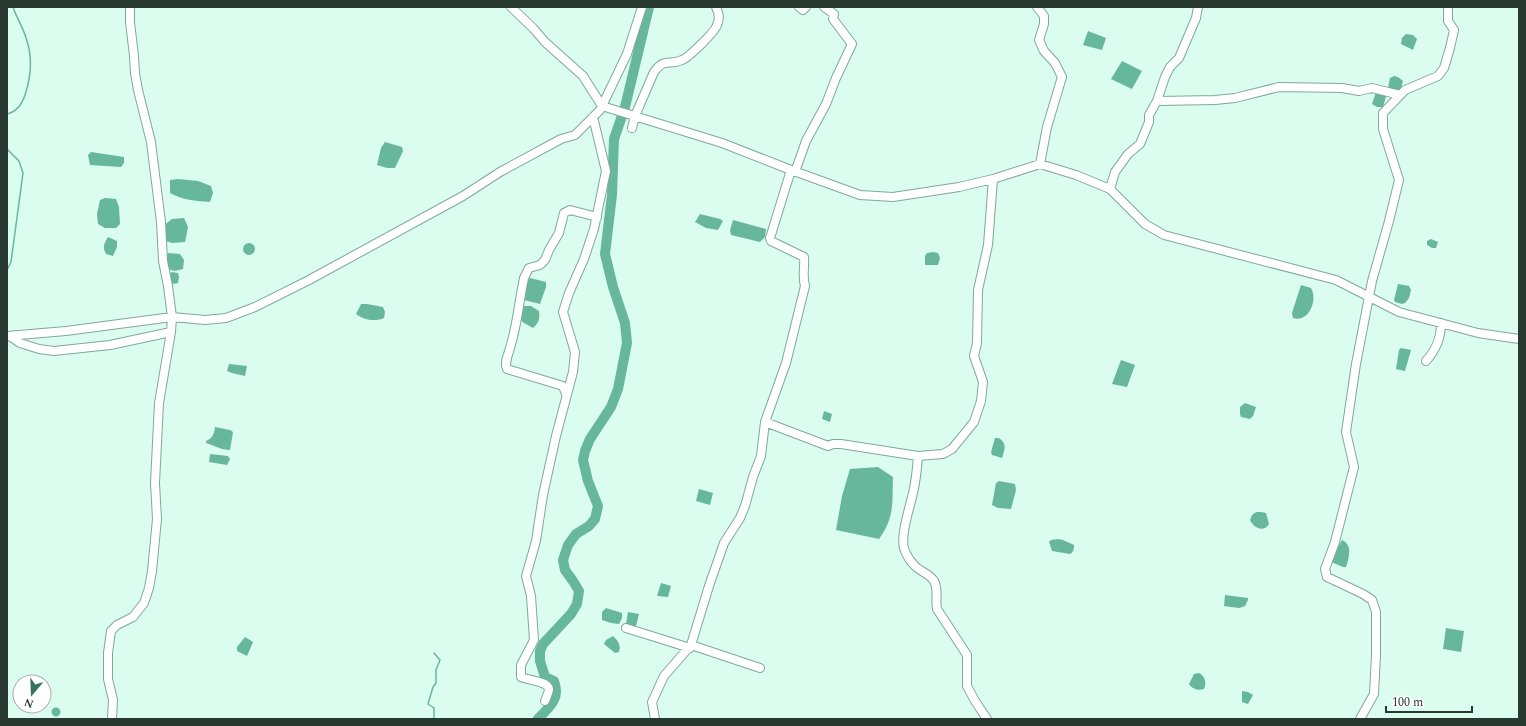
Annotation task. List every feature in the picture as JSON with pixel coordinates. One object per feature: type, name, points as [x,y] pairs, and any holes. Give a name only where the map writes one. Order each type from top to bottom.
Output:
[{"type":"street","points":[[112,719],[113,700],[108,679],[108,653],[111,631],[117,625],[133,617],[144,603],[149,588],[152,571],[157,519],[155,483],[160,403],[172,317],[163,260],[161,222],[151,142],[135,73],[130,7]]},
{"type":"street","points":[[512,7],[545,42],[583,76],[602,106],[722,143],[860,195],[893,197],[959,187],[993,179],[1040,164],[1076,175],[1110,190],[1145,224],[1164,235],[1336,280],[1399,312],[1478,333],[1519,339]]},
{"type":"street","points":[[9,336],[172,317],[205,320],[226,318],[255,307],[309,280],[463,196],[500,172],[561,139],[575,135],[602,106],[627,54],[642,7]]},
{"type":"street","points":[[632,128],[632,115],[658,66],[665,62],[682,60],[691,54],[717,26],[720,16],[716,7]]},
{"type":"street","points":[[799,7],[803,10],[806,7]]},
{"type":"street","points":[[655,719],[652,702],[664,676],[691,646],[724,543],[740,518],[745,506],[753,477],[761,456],[765,422],[786,363],[803,297],[805,286],[802,278],[805,266],[804,257],[771,241],[770,238],[793,171],[806,141],[826,104],[852,44],[833,19],[834,14],[824,7]]},
{"type":"street","points":[[1036,7],[1044,16],[1044,24],[1039,40],[1044,51],[1055,63],[1062,77],[1048,126],[1040,164]]},
{"type":"street","points":[[1110,190],[1115,172],[1128,154],[1140,144],[1149,122],[1149,115],[1157,101],[1168,72],[1179,58],[1196,18],[1198,7]]},
{"type":"street","points":[[1360,719],[1374,694],[1376,612],[1372,600],[1363,594],[1327,577],[1326,569],[1335,542],[1354,467],[1346,432],[1356,364],[1372,281],[1399,180],[1383,129],[1383,113],[1405,90],[1438,76],[1444,68],[1454,30],[1448,21],[1448,7]]},
{"type":"street","points":[[1157,101],[1235,98],[1279,87],[1342,88],[1359,91],[1372,88],[1400,95]]},
{"type":"street","points":[[545,701],[549,689],[548,686],[542,682],[527,680],[521,677],[521,665],[534,640],[531,596],[526,576],[536,541],[543,495],[566,394],[573,372],[575,352],[563,312],[569,293],[584,260],[597,217],[606,171],[593,117]]},
{"type":"street","points":[[765,422],[828,446],[833,444],[841,444],[918,456],[943,454],[952,449],[974,422],[982,401],[983,382],[974,356],[976,343],[978,290],[988,245],[993,179]]},
{"type":"street","points":[[566,394],[563,386],[507,369],[506,360],[512,343],[524,278],[529,268],[540,265],[545,260],[559,233],[564,213],[570,210],[597,217]]},
{"type":"street","points":[[1426,361],[1434,352],[1436,347],[1441,332],[1441,323]]},
{"type":"street","points":[[9,336],[20,343],[39,349],[54,351],[110,345],[170,332]]},
{"type":"street","points":[[918,456],[916,476],[906,521],[903,544],[905,551],[916,567],[934,581],[937,588],[935,602],[937,609],[967,655],[967,686],[975,701],[988,719]]},
{"type":"street","points":[[626,628],[691,646],[760,668]]},
{"type":"shaded area","points":[[1088,31],[1106,38],[1102,50],[1083,45]]},
{"type":"shaded area","points":[[1406,34],[1413,35],[1417,39],[1413,50],[1401,44],[1402,38]]},
{"type":"shaded area","points":[[1122,61],[1142,71],[1132,89],[1111,79]]},
{"type":"shaded area","points":[[1394,76],[1403,81],[1400,91],[1388,88],[1390,78]]},
{"type":"shaded area","points":[[1376,92],[1387,93],[1383,107],[1377,107],[1372,104]]},
{"type":"shaded area","points":[[385,142],[402,147],[403,151],[395,168],[387,168],[377,165],[381,148]]},
{"type":"shaded area","points":[[91,152],[124,157],[124,163],[121,167],[90,165],[88,155]]},
{"type":"shaded area","points":[[178,179],[198,181],[211,186],[213,193],[210,202],[184,199],[170,193],[170,180]]},
{"type":"shaded area","points":[[105,198],[116,199],[119,207],[120,224],[116,228],[105,228],[98,224],[97,214],[100,200]]},
{"type":"shaded area","points":[[700,214],[723,221],[718,230],[706,228],[695,222]]},
{"type":"shaded area","points":[[184,218],[188,227],[185,242],[172,243],[163,240],[163,226],[172,219]]},
{"type":"shaded area","points":[[733,220],[766,229],[765,237],[760,242],[731,235],[730,230]]},
{"type":"shaded area","points":[[108,237],[117,241],[117,247],[113,256],[106,254],[104,249]]},
{"type":"shaded area","points":[[1431,239],[1438,242],[1436,248],[1432,248],[1427,245],[1427,241]]},
{"type":"shaded area","points":[[247,243],[251,243],[255,249],[251,255],[247,255],[243,251],[243,247]]},
{"type":"shaded area","points":[[169,253],[180,254],[184,260],[183,269],[175,271],[167,269],[165,255]]},
{"type":"shaded area","points":[[927,253],[938,253],[940,258],[938,265],[925,265],[925,256]]},
{"type":"shaded area","points":[[170,273],[178,273],[178,283],[173,284],[170,280]]},
{"type":"shaded area","points":[[530,278],[546,282],[546,287],[540,304],[524,300],[526,283]]},
{"type":"shaded area","points":[[1398,284],[1409,286],[1411,290],[1409,298],[1402,304],[1395,302],[1394,300]]},
{"type":"shaded area","points":[[1301,285],[1311,288],[1313,293],[1313,304],[1308,314],[1299,319],[1293,318],[1292,313]]},
{"type":"shaded area","points":[[361,304],[383,307],[385,312],[384,318],[373,320],[359,316],[356,314]]},
{"type":"shaded area","points":[[524,306],[531,306],[539,311],[539,320],[533,328],[519,319],[520,311]]},
{"type":"shaded area","points":[[1401,348],[1411,350],[1405,371],[1396,369],[1399,350]]},
{"type":"shaded area","points":[[1121,360],[1135,365],[1127,387],[1112,384]]},
{"type":"shaded area","points":[[229,364],[247,366],[245,376],[227,371]]},
{"type":"shaded area","points":[[1245,403],[1256,407],[1253,416],[1250,419],[1241,417],[1240,414],[1240,407]]},
{"type":"shaded area","points":[[824,411],[832,414],[830,422],[822,419]]},
{"type":"shaded area","points":[[215,427],[233,432],[230,450],[222,449],[206,443],[206,441],[213,436]]},
{"type":"shaded area","points":[[995,438],[1002,440],[1004,444],[1002,458],[992,455],[991,452]]},
{"type":"shaded area","points":[[210,454],[228,456],[230,459],[227,465],[209,462]]},
{"type":"shaded area","points":[[878,467],[893,477],[892,509],[888,524],[879,539],[836,530],[842,496],[850,469]]},
{"type":"shaded area","points":[[999,481],[1015,484],[1016,490],[1011,509],[998,508],[992,505],[996,483]]},
{"type":"shaded area","points":[[699,489],[713,493],[710,505],[696,501]]},
{"type":"shaded area","points":[[1256,512],[1266,513],[1269,524],[1267,527],[1261,529],[1256,527],[1250,520],[1252,515]]},
{"type":"shaded area","points":[[1058,539],[1074,545],[1074,550],[1070,554],[1052,551],[1049,542],[1051,540]]},
{"type":"shaded area","points":[[1342,540],[1348,545],[1349,548],[1346,567],[1331,562]]},
{"type":"shaded area","points":[[661,583],[671,586],[668,597],[657,596]]},
{"type":"shaded area","points":[[1225,595],[1248,598],[1248,600],[1245,606],[1239,608],[1224,606]]},
{"type":"shaded area","points":[[606,608],[622,613],[622,618],[619,624],[602,620],[602,612]]},
{"type":"shaded area","points":[[628,612],[639,614],[636,626],[626,624]]},
{"type":"shaded area","points":[[1446,628],[1464,631],[1461,652],[1443,649]]},
{"type":"shaded area","points":[[613,636],[618,641],[620,647],[619,652],[615,653],[604,644],[606,640]]},
{"type":"shaded area","points":[[245,637],[253,642],[247,656],[237,651],[237,647]]},
{"type":"shaded area","points":[[1199,673],[1203,676],[1205,682],[1205,687],[1202,690],[1197,690],[1189,684],[1194,674]]},
{"type":"shaded area","points":[[1242,691],[1253,695],[1248,704],[1242,702]]},
{"type":"shaded area","points":[[56,707],[60,710],[60,714],[56,717],[52,714],[52,710]]},
{"type":"waterway","points":[[7,114],[18,107],[25,95],[30,75],[31,62],[27,41],[13,7]]},
{"type":"waterway","points":[[538,719],[553,702],[556,693],[554,681],[545,677],[540,661],[540,651],[543,644],[571,614],[577,604],[579,591],[565,570],[563,560],[568,545],[576,534],[589,526],[595,519],[598,506],[588,481],[583,460],[585,451],[590,439],[611,407],[618,389],[627,343],[625,323],[613,287],[605,254],[612,195],[614,139],[625,107],[649,7]]},
{"type":"waterway","points":[[7,149],[19,161],[23,173],[11,262],[7,270]]},
{"type":"waterway","points":[[434,653],[440,660],[436,670],[436,683],[433,687],[428,704],[434,708],[434,719]]}]
